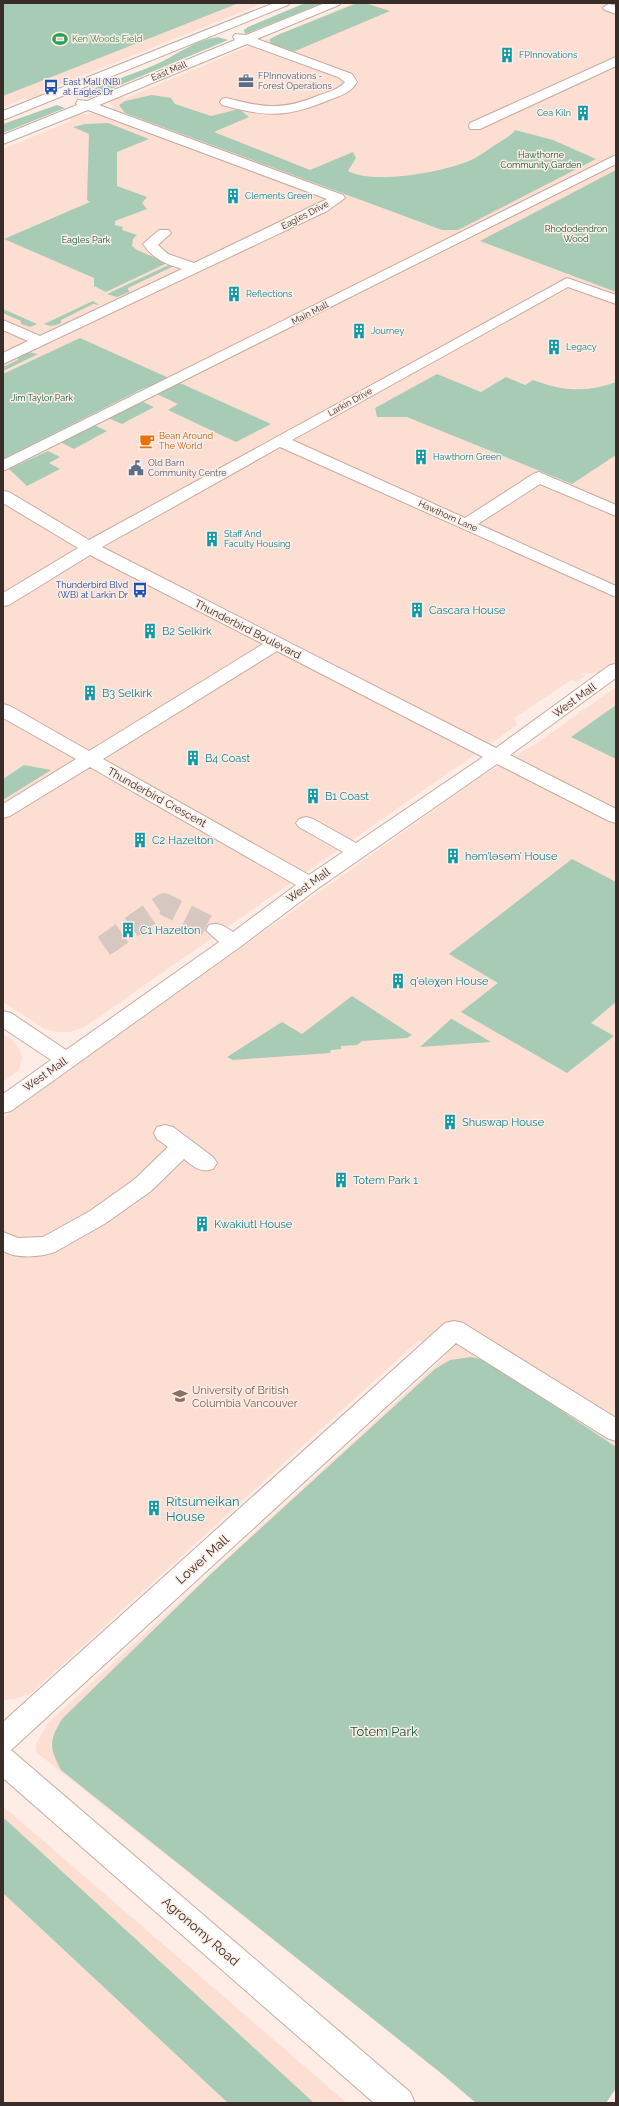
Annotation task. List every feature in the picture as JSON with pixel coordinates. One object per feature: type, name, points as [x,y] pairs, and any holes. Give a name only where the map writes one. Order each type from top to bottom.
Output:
[{"type":"street","name":"East Mall","points":[[3,116],[284,3]]},
{"type":"street","name":"East Mall","points":[[3,140],[335,3]]},
{"type":"street","points":[[219,30],[342,74],[348,77],[350,85],[291,110],[255,110],[226,102]]},
{"type":"street","points":[[475,126],[616,61]]},
{"type":"street","name":"Eagles Drive","points":[[3,359],[322,208],[338,198],[58,94]]},
{"type":"street","name":"Main Mall","points":[[3,466],[616,159]]},
{"type":"street","points":[[164,233],[150,244],[153,250],[160,255],[195,268]]},
{"type":"street","name":"Larkin Drive","points":[[89,548],[568,282],[616,300]]},
{"type":"street","points":[[3,324],[40,341]]},
{"type":"street","name":"Hawthorn Lane","points":[[280,441],[616,592]]},
{"type":"street","points":[[466,524],[539,477],[616,511]]},
{"type":"street","name":"Thunderbird Boulevard","points":[[3,496],[89,548],[616,817]]},
{"type":"street","points":[[3,602],[89,548]]},
{"type":"street","points":[[3,812],[276,644]]},
{"type":"street","name":"West Mall","points":[[3,1105],[233,942],[356,851],[497,755],[616,669]]},
{"type":"street","name":"Thunderbird Crescent","points":[[3,710],[310,884]]},
{"type":"street","points":[[306,823],[356,851]]},
{"type":"street","points":[[216,930],[233,942]]},
{"type":"street","points":[[3,1018],[66,1060]]},
{"type":"street","points":[[165,1133],[205,1163]]},
{"type":"street","points":[[3,1241],[15,1247],[47,1246],[98,1217],[143,1185],[183,1147]]},
{"type":"street","name":"Lower Mall","points":[[3,1740],[454,1330],[616,1431]]},
{"type":"street","name":"Agronomy Road","points":[[3,1760],[399,2103]]},
{"type":"shaded area","name":"Ken Woods Field","points":[[3,3],[264,3],[41,92],[45,94],[31,100],[25,98],[3,107]]},
{"type":"shaded area","points":[[353,3],[616,3],[616,672],[581,673],[585,676],[577,682],[571,680],[514,718],[517,725],[83,1028],[69,1032],[57,1032],[45,1029],[3,1002],[3,149],[71,121],[69,118],[77,115],[93,113],[115,119],[114,110],[110,103],[116,98],[121,96],[126,98]]},
{"type":"shaded area","name":"University of British Columbia Vancouver","points":[[616,687],[616,2088],[606,2103],[479,2103],[36,1752],[36,1744],[48,1723],[446,1356],[419,1340],[31,1693],[15,1699],[3,1700],[3,1118],[476,780],[537,743]]},
{"type":"shaded area","points":[[3,1034],[12,1040],[22,1056],[19,1070],[3,1082]]},
{"type":"shaded area","points":[[3,1806],[4,1807],[347,2103],[3,2103]]},
{"type":"green space","name":"Ken Woods Field","points":[[3,3],[239,3],[3,96]]},
{"type":"green space","points":[[305,3],[323,3],[245,34],[244,30],[248,27]]},
{"type":"green space","points":[[355,4],[368,4],[390,11],[293,52],[273,45],[270,42],[270,39],[280,34]]},
{"type":"green space","points":[[218,37],[228,40],[89,98],[84,97],[89,91],[152,66],[203,41]]},
{"type":"green space","name":"Hawthorne Community Garden","points":[[152,95],[171,98],[175,104],[211,116],[239,109],[249,117],[214,132],[310,170],[353,152],[356,158],[348,171],[359,175],[390,177],[426,173],[457,165],[479,156],[511,135],[515,130],[553,140],[596,159],[458,230],[442,230],[125,113],[119,105],[125,101]]},
{"type":"green space","points":[[57,105],[65,108],[3,133],[3,124]]},
{"type":"green space","name":"Eagles Park","points":[[108,123],[149,139],[117,152],[117,186],[147,197],[142,203],[147,209],[115,221],[115,225],[123,227],[122,230],[137,235],[133,239],[132,246],[137,250],[167,263],[106,292],[94,286],[94,278],[4,239],[90,202],[87,200],[89,134],[73,127],[85,124]]},
{"type":"green space","name":"Rhododendron Wood","points":[[616,170],[616,292],[480,241]]},
{"type":"green space","points":[[173,263],[176,265],[128,288],[129,292],[117,297],[107,294]]},
{"type":"green space","points":[[93,301],[99,305],[93,304],[61,320],[61,323],[56,325],[51,326],[44,324]]},
{"type":"green space","points":[[3,309],[37,324],[30,327],[21,324],[21,321],[3,313]]},
{"type":"green space","name":"Jim Taylor Park","points":[[80,338],[271,424],[236,442],[168,410],[178,404],[144,388],[3,459],[3,374]]},
{"type":"green space","points":[[28,352],[38,354],[3,371],[3,367],[18,360],[18,357]]},
{"type":"green space","points":[[437,374],[481,392],[506,377],[525,385],[533,380],[543,384],[574,389],[595,388],[616,382],[616,455],[572,484],[407,417],[377,417],[375,408]]},
{"type":"green space","points":[[141,401],[154,407],[122,424],[108,418]]},
{"type":"green space","points":[[94,425],[107,431],[74,449],[60,442]]},
{"type":"green space","points":[[48,451],[60,457],[49,463],[60,469],[27,486],[9,469]]},
{"type":"green space","points":[[616,705],[616,759],[571,737]]},
{"type":"green space","points":[[24,765],[51,770],[3,800],[3,779]]},
{"type":"green space","points":[[572,859],[616,882],[616,1002],[591,1023],[614,1036],[567,1073],[461,1012],[498,983],[449,954]]},
{"type":"green space","points":[[352,996],[412,1035],[407,1038],[362,1041],[357,1045],[341,1046],[341,1049],[331,1050],[330,1053],[233,1060],[227,1057],[282,1022],[302,1034]]},
{"type":"green space","points":[[452,1019],[491,1042],[420,1047]]},
{"type":"green space","name":"Totem Park","points":[[471,1357],[487,1361],[616,1447],[616,2088],[606,2103],[476,2103],[442,2074],[61,1770],[53,1750],[53,1739],[62,1719],[213,1572],[435,1369],[450,1360]]},
{"type":"green space","points":[[5,1819],[314,2103],[228,2103],[3,1893],[3,1821]]},
{"type":"tunnel","points":[[104,946],[164,904],[216,930]]},
{"type":"place","name":"Ken Woods Field","points":[[60,39]]},
{"type":"place","name":"FPInnovations","points":[[507,55]]},
{"type":"place","name":"FPInnovations - Forest Operations","points":[[246,81]]},
{"type":"place","name":"East Mall (NB) at Eagles Dr","points":[[51,87]]},
{"type":"place","name":"Cea Kiln","points":[[583,113]]},
{"type":"place","name":"Clements Green","points":[[233,196]]},
{"type":"place","name":"Reflections","points":[[234,294]]},
{"type":"place","name":"Journey","points":[[359,331]]},
{"type":"place","name":"Legacy","points":[[554,347]]},
{"type":"place","name":"Bean Around The World","points":[[147,441]]},
{"type":"place","name":"Hawthorn Green","points":[[421,457]]},
{"type":"place","name":"Old Barn Community Centre","points":[[136,468]]},
{"type":"place","name":"Staff And Faculty Housing","points":[[212,539]]},
{"type":"place","name":"Thunderbird Blvd (WB) at Larkin Dr","points":[[140,590]]},
{"type":"place","name":"Cascara House","points":[[417,610]]},
{"type":"place","name":"B2 Selkirk","points":[[150,631]]},
{"type":"place","name":"B3 Selkirk","points":[[90,693]]},
{"type":"place","name":"B4 Coast","points":[[193,758]]},
{"type":"place","name":"B1 Coast","points":[[313,796]]},
{"type":"place","name":"C2 Hazelton","points":[[140,840]]},
{"type":"place","name":"həm’ləsəm’ House","points":[[453,856]]},
{"type":"place","name":"C1 Hazelton","points":[[128,930]]},
{"type":"place","name":"q’ələχən House","points":[[398,981]]},
{"type":"place","name":"Shuswap House","points":[[450,1122]]},
{"type":"place","name":"Totem Park 1","points":[[341,1180]]},
{"type":"place","name":"Kwakiutl House","points":[[202,1224]]},
{"type":"place","name":"University of British Columbia Vancouver","points":[[180,1396]]},
{"type":"place","name":"Ritsumeikan House","points":[[154,1508]]}]
